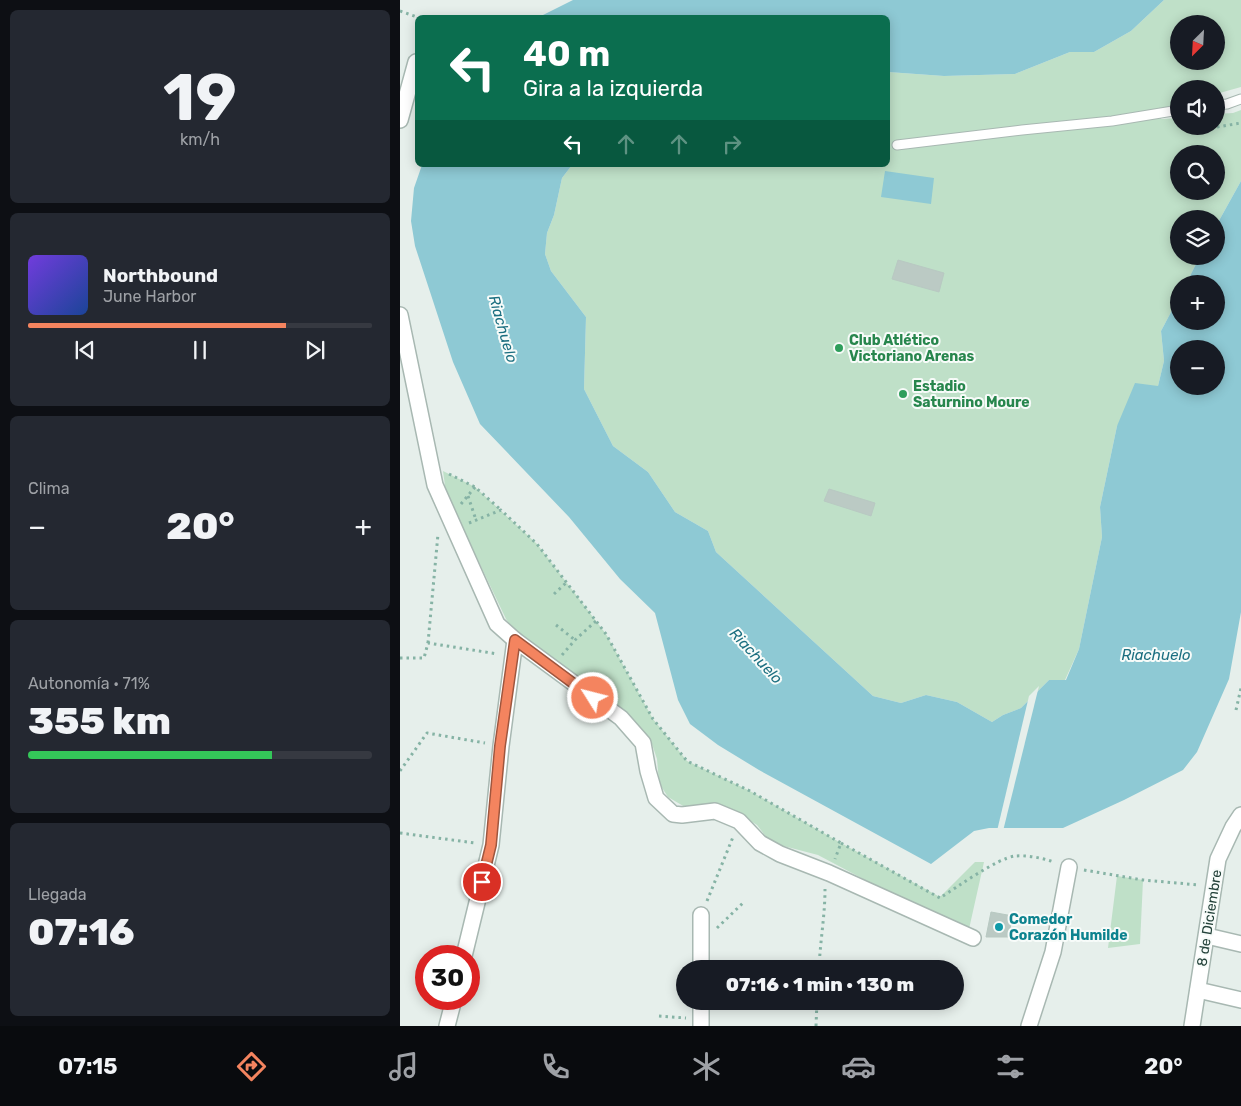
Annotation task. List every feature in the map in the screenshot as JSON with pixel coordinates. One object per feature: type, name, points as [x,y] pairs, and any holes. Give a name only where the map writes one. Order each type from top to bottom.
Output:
[{"type":"street","points":[[400,120],[415,66]]},
{"type":"street","points":[[400,315],[434,485],[497,624],[515,640],[621,718],[643,743],[648,771],[656,798],[673,814],[682,815],[715,811],[739,822],[760,843],[780,854],[830,873],[973,938]]},
{"type":"street","points":[[467,945],[491,845],[500,746],[515,640]]},
{"type":"street","name":"8 de Diciembre","points":[[1192,1026],[1218,859],[1233,827],[1241,815]]},
{"type":"street","points":[[1029,1026],[1053,952],[1069,867]]},
{"type":"street","points":[[701,915],[701,960]]},
{"type":"street","points":[[1207,936],[1241,944]]},
{"type":"street","points":[[1198,990],[1241,1000]]},
{"type":"street","points":[[448,1026],[452,1010]]},
{"type":"lane","points":[[1225,104],[1241,99]]},
{"type":"lane","points":[[897,146],[1112,121],[1170,111]]},
{"type":"path","points":[[400,11],[415,16]]},
{"type":"path","points":[[1225,125],[1241,122]]},
{"type":"path","points":[[430,464],[475,488],[537,544],[606,634],[653,719],[686,761],[750,790],[940,898],[991,866],[1014,856],[1043,858],[1069,867],[1143,880],[1215,886]]},
{"type":"path","points":[[468,496],[476,520]]},
{"type":"path","points":[[454,529],[501,510]]},
{"type":"path","points":[[400,658],[424,658],[428,643],[439,529]]},
{"type":"path","points":[[554,594],[567,582]]},
{"type":"path","points":[[552,668],[575,640],[596,621]]},
{"type":"path","points":[[556,625],[575,640]]},
{"type":"path","points":[[428,643],[495,653],[512,661]]},
{"type":"path","points":[[1236,710],[1241,688]]},
{"type":"path","points":[[400,771],[427,733],[500,746]]},
{"type":"path","points":[[701,915],[739,822]]},
{"type":"path","points":[[400,833],[491,845]]},
{"type":"path","points":[[819,960],[825,907],[825,884],[841,843]]},
{"type":"path","points":[[701,944],[745,901]]},
{"type":"path","points":[[816,1026],[817,1010]]},
{"type":"path","points":[[659,1016],[701,1022]]},
{"type":"green space","name":"Club Atlético Victoriano Arenas","points":[[1164,0],[1241,0],[1241,87],[1225,91],[1225,80],[1170,80],[1170,107],[1165,109],[1161,119],[1170,118],[1170,135],[1225,135],[1225,113],[1241,110],[1241,181],[1225,210],[1170,210],[1170,265],[1196,265],[1190,275],[1170,275],[1170,314],[1161,331],[1164,361],[1158,386],[1117,426],[1100,507],[1102,537],[1079,649],[1065,680],[1049,680],[1021,708],[1003,715],[992,722],[957,702],[926,695],[901,703],[873,696],[716,552],[708,531],[675,512],[648,472],[613,446],[584,389],[586,317],[551,271],[545,254],[547,233],[554,215],[562,178],[570,167],[890,167],[890,72],[944,76],[1015,74],[1070,52],[1094,52],[1131,31]]},
{"type":"green space","points":[[443,471],[475,487],[537,544],[606,634],[653,719],[687,761],[750,791],[940,897],[975,862],[984,862],[969,929],[918,908],[818,855],[776,844],[767,838],[757,825],[736,812],[722,806],[685,807],[668,797],[659,783],[657,759],[651,741],[627,713],[563,668],[513,629],[506,619],[446,493]]},
{"type":"green space","points":[[1117,876],[1143,880],[1140,944],[1108,948]]},
{"type":"water","points":[[573,0],[1164,0],[1131,31],[1094,52],[1070,52],[1015,74],[944,76],[890,72],[890,15],[543,15]]},
{"type":"water","name":"Riachuelo","points":[[421,167],[570,167],[562,178],[554,215],[547,233],[545,254],[551,271],[586,317],[584,389],[613,446],[648,472],[675,512],[708,531],[716,552],[873,696],[901,703],[926,695],[957,702],[992,722],[1003,715],[1021,708],[1049,680],[1066,680],[1079,649],[1102,537],[1100,507],[1117,426],[1135,383],[1158,386],[1164,361],[1161,331],[1170,314],[1170,330],[1225,330],[1225,275],[1190,275],[1196,265],[1225,265],[1225,210],[1241,181],[1241,612],[1229,679],[1197,752],[1183,770],[1063,828],[989,828],[974,831],[931,864],[759,770],[718,745],[690,724],[678,700],[655,613],[620,579],[569,517],[480,424],[453,362],[415,246],[411,221],[414,188]]},
{"type":"water","points":[[885,171],[934,178],[931,204],[881,197]]},
{"type":"pier","points":[[1039,686],[1003,831],[997,831],[1029,696]]},
{"type":"building","points":[[898,260],[944,273],[939,292],[892,279]]},
{"type":"building","points":[[829,489],[875,503],[871,516],[824,501]]},
{"type":"building","name":"Comedor Corazón Humilde","points":[[991,912],[1013,916],[1008,937],[986,937]]},
{"type":"place","name":"Club Atlético Victoriano Arenas","points":[[839,348]]},
{"type":"place","name":"Estadio Saturnino Moure","points":[[903,394]]},
{"type":"place","name":"Comedor Corazón Humilde","points":[[999,927]]},
{"type":"route","points":[[482,882],[491,845],[500,746],[515,640],[593,698]]}]
